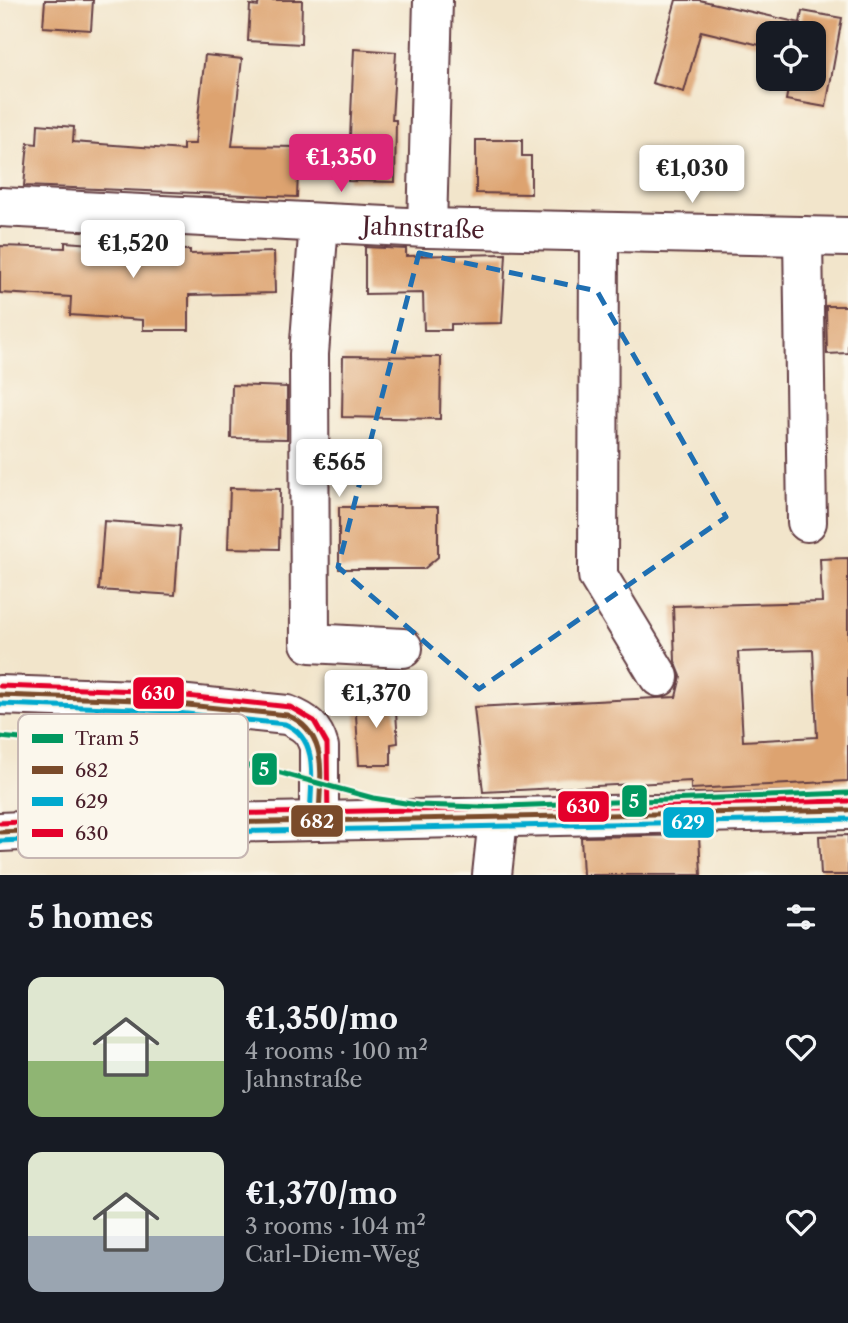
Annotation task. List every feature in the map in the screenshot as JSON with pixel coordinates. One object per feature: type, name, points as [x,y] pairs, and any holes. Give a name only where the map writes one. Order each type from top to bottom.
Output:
[{"type":"street","points":[[427,228],[433,0]]},
{"type":"street","name":"Jahnstraße","points":[[0,207],[427,228],[848,237]]},
{"type":"street","points":[[319,223],[309,354],[310,643],[403,648]]},
{"type":"street","points":[[599,232],[598,576],[659,677]]},
{"type":"street","points":[[803,236],[807,522]]},
{"type":"street","points":[[0,695],[138,700],[288,715],[302,720],[316,736],[320,747],[318,821]]},
{"type":"street","points":[[248,823],[848,810]]},
{"type":"street","points":[[492,875],[498,819]]},
{"type":"street","points":[[0,832],[18,831]]},
{"type":"highlighted area","points":[[419,253],[597,291],[726,517],[479,689],[338,567]]},
{"type":"building","points":[[45,0],[93,0],[91,30],[43,27]]},
{"type":"building","points":[[259,0],[302,0],[301,44],[248,41],[250,5],[258,6]]},
{"type":"building","points":[[676,0],[699,0],[791,21],[756,21],[756,44],[701,31],[684,92],[652,83]]},
{"type":"building","points":[[802,11],[842,18],[826,107],[786,100],[788,91],[826,91],[826,21],[800,21]]},
{"type":"building","points":[[354,49],[396,52],[392,120],[396,120],[395,182],[348,181]]},
{"type":"building","points":[[205,55],[242,59],[232,146],[299,147],[297,197],[24,186],[28,143],[37,144],[38,124],[74,127],[73,142],[183,150],[183,144],[195,144]]},
{"type":"building","points":[[476,140],[522,140],[522,156],[531,156],[531,194],[476,193]]},
{"type":"building","points":[[65,242],[107,245],[107,249],[190,250],[190,254],[274,252],[275,293],[189,295],[189,330],[143,330],[143,320],[70,315],[71,297],[0,293],[0,246],[65,248]]},
{"type":"building","points":[[365,247],[406,249],[406,256],[506,254],[502,323],[451,324],[451,330],[424,330],[423,293],[365,294]]},
{"type":"building","points":[[826,306],[848,306],[848,353],[827,354]]},
{"type":"building","points":[[343,356],[441,357],[440,419],[342,417]]},
{"type":"building","points":[[232,385],[287,387],[287,439],[231,438]]},
{"type":"building","points":[[230,488],[280,489],[279,549],[228,548]]},
{"type":"building","points":[[339,507],[438,507],[438,557],[424,569],[339,569]]},
{"type":"building","points":[[104,521],[180,526],[175,595],[99,590]]},
{"type":"building","points":[[848,558],[848,781],[691,789],[691,781],[483,792],[474,707],[676,697],[681,676],[675,661],[673,606],[822,602],[820,559]],"holes":[[[813,650],[817,737],[743,741],[738,652]]]},
{"type":"building","points":[[395,696],[398,743],[391,744],[391,765],[359,765],[355,698]]},
{"type":"building","points":[[699,835],[701,875],[583,875],[581,837]]},
{"type":"building","points":[[848,835],[848,875],[821,875],[819,836]]},
{"type":"tram line","name":"5","points":[[0,737],[18,739]]},
{"type":"tram line","name":"5","points":[[248,766],[373,798],[418,805],[481,807],[848,793]]},
{"type":"transit line","name":"630","points":[[0,686],[139,691],[290,707],[314,721],[327,744],[328,821]]},
{"type":"transit line","name":"682","points":[[0,695],[138,700],[287,715],[301,723],[317,746],[321,774],[319,821]]},
{"type":"transit line","name":"629","points":[[0,704],[137,709],[186,714]]},
{"type":"transit line","name":"629","points":[[248,720],[285,724],[297,731],[305,741],[312,779],[310,821]]},
{"type":"transit line","name":"630","points":[[248,813],[848,801]]},
{"type":"transit line","name":"682","points":[[248,822],[848,810]]},
{"type":"transit line","name":"629","points":[[248,831],[848,819]]},
{"type":"transit line","name":"630","points":[[0,823],[18,822]]},
{"type":"transit line","name":"682","points":[[0,832],[18,831]]},
{"type":"transit line","name":"629","points":[[0,841],[18,840]]}]
